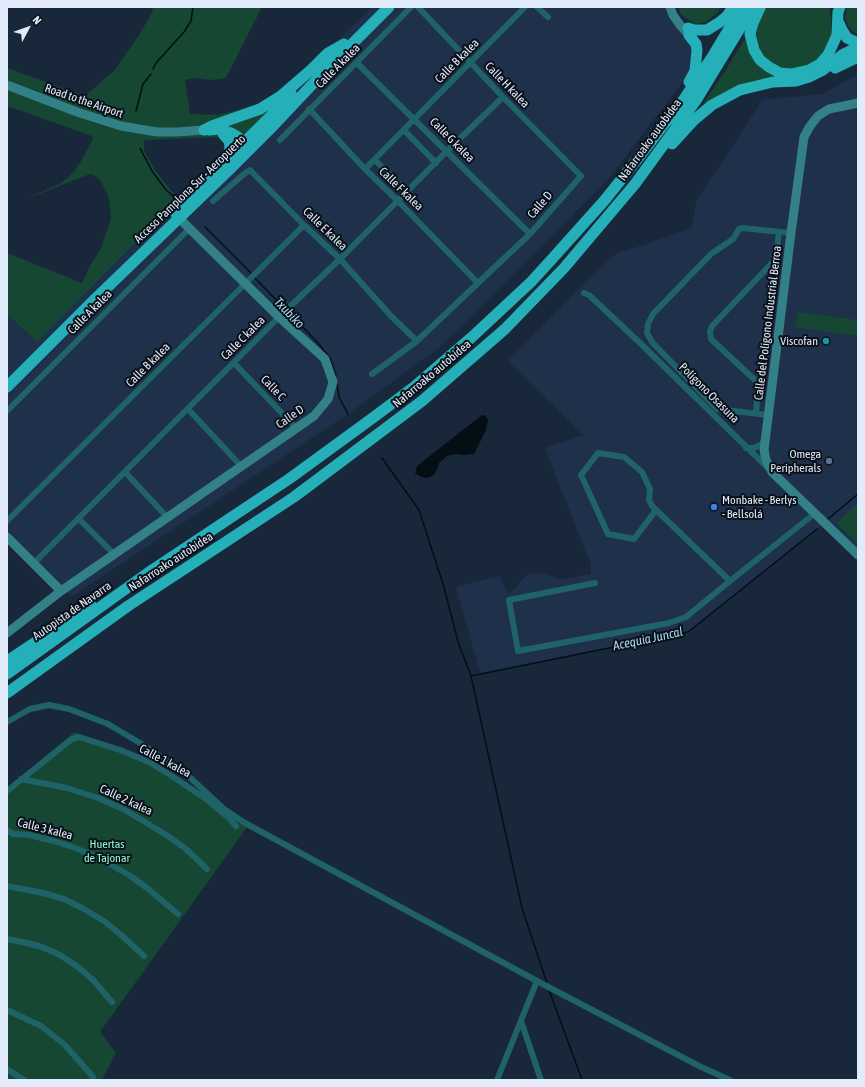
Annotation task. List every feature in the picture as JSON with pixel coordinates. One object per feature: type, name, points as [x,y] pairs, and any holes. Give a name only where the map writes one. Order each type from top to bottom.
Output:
[{"type":"highway","name":"Acceso Pamplona Sur - Aeropuerto","points":[[242,145],[381,7]]},
{"type":"highway","name":"Acceso Pamplona Sur - Aeropuerto","points":[[7,380],[230,163],[273,126],[389,7]]},
{"type":"highway","points":[[666,122],[672,107],[695,71],[697,50],[690,34],[707,30],[720,22],[727,16],[733,7]]},
{"type":"highway","name":"Nafarroako autobidea","points":[[152,570],[289,479],[374,418],[414,387],[472,337],[531,282],[627,173],[676,111],[696,82],[742,7]]},
{"type":"highway","name":"Nafarroako autobidea","points":[[39,668],[128,606],[294,497],[422,400],[505,329],[564,268],[635,184],[697,99],[753,7]]},
{"type":"highway","points":[[760,7],[751,29],[751,39],[754,50],[764,64],[784,74],[804,72],[814,68],[824,60],[835,42],[838,28],[838,12],[840,7]]},
{"type":"highway","points":[[836,7],[838,22],[842,30],[848,38],[858,43]]},
{"type":"highway","points":[[213,131],[212,126],[260,109],[281,96],[328,53],[344,44]]},
{"type":"highway","points":[[505,329],[529,312],[566,276],[621,212],[676,138],[694,120],[712,106],[740,90],[773,82],[796,81],[809,77],[823,70],[842,55],[858,47]]},
{"type":"highway","points":[[758,86],[798,84],[812,80],[843,63],[858,58]]},
{"type":"highway","points":[[242,145],[250,143],[262,131],[273,126]]},
{"type":"highway","points":[[213,131],[219,129],[238,137],[243,149],[230,163]]},
{"type":"highway","points":[[213,131],[229,141],[230,163]]},
{"type":"highway","name":"Acceso Pamplona Sur - Aeropuerto","points":[[7,387],[179,218],[230,163]]},
{"type":"highway","points":[[8,661],[25,648],[127,582],[152,570]]},
{"type":"highway","name":"Autopista de Navarra","points":[[7,674],[152,570]]},
{"type":"highway","points":[[7,693],[39,668]]},
{"type":"highway","points":[[7,699],[39,668]]},
{"type":"street","name":"Calle A kalea","points":[[280,140],[411,7]]},
{"type":"street","name":"Calle H kalea","points":[[418,7],[503,97],[581,176]]},
{"type":"street","name":"Calle B kalea","points":[[365,169],[525,7]]},
{"type":"street","points":[[537,7],[548,17]]},
{"type":"street","points":[[670,7],[677,21],[690,34]]},
{"type":"street","name":"Calle G kalea","points":[[357,63],[530,234]]},
{"type":"street","name":"Road to the Airport","points":[[7,85],[77,112],[121,126],[157,132],[213,131]]},
{"type":"street","name":"Calle C kalea","points":[[34,563],[279,317],[340,259],[503,97]]},
{"type":"street","name":"Calle del Poligono Industrial Berroa","points":[[772,472],[766,460],[764,450],[765,438],[804,137],[818,116],[829,109],[858,103]]},
{"type":"street","name":"Calle F kalea","points":[[309,109],[365,169],[398,200],[478,283]]},
{"type":"street","points":[[404,130],[436,163]]},
{"type":"street","points":[[375,160],[407,192]]},
{"type":"street","name":"Calle E kalea","points":[[213,201],[250,170],[340,259],[391,316],[417,341]]},
{"type":"street","name":"Calle D","points":[[372,374],[417,341],[530,234],[581,176]]},
{"type":"street","name":"Calle D","points":[[8,630],[61,591],[314,416],[328,399],[333,382],[325,359],[279,317],[248,281],[189,229],[179,218]]},
{"type":"street","name":"Calle B kalea","points":[[7,521],[304,225]]},
{"type":"street","name":"Calle del Poligono Industrial Berroa","points":[[768,415],[718,409],[652,342],[647,333],[648,324],[653,314],[711,254],[733,239],[739,229],[742,228],[791,234]]},
{"type":"street","name":"Calle A kalea","points":[[7,411],[189,229]]},
{"type":"street","name":"Calle del Poligono Industrial Berroa","points":[[756,413],[758,390],[756,381],[711,338],[710,332],[712,326],[776,258],[779,232]]},
{"type":"street","name":"Polígono Osasuna","points":[[584,293],[589,295],[640,343],[746,448],[858,555]]},
{"type":"street","name":"Calle C","points":[[234,363],[296,428]]},
{"type":"street","points":[[188,409],[241,466]]},
{"type":"street","points":[[746,448],[754,448],[758,446],[765,438]]},
{"type":"street","points":[[656,510],[634,539],[608,534],[582,476],[598,453],[624,457],[642,472],[650,489],[649,500],[656,510],[730,582]]},
{"type":"street","points":[[125,472],[167,517]]},
{"type":"street","points":[[595,583],[509,600],[518,651],[669,623],[686,617],[814,514]]},
{"type":"street","points":[[78,518],[114,554]]},
{"type":"street","points":[[7,536],[61,591]]},
{"type":"street","points":[[7,722],[30,709],[50,705],[69,709],[108,724],[184,772],[224,809],[245,823],[537,981],[701,1067],[730,1080]]},
{"type":"street","name":"Calle 1 kalea","points":[[21,779],[72,739],[78,737],[92,740],[149,762],[201,795],[230,819],[236,826]]},
{"type":"street","points":[[7,791],[21,779]]},
{"type":"street","name":"Calle 2 kalea","points":[[21,779],[67,788],[98,798],[125,810],[168,836],[186,849],[208,869]]},
{"type":"street","name":"Calle 3 kalea","points":[[7,830],[13,834],[29,835],[50,840],[73,847],[99,858],[135,879],[178,914]]},
{"type":"street","points":[[7,886],[43,892],[64,899],[82,908],[104,921],[144,956]]},
{"type":"street","points":[[7,939],[27,942],[42,947],[60,956],[78,967],[93,980],[112,1002]]},
{"type":"street","points":[[497,1080],[537,981]]},
{"type":"street","points":[[7,1010],[41,1026],[65,1045],[92,1077]]},
{"type":"street","points":[[521,1021],[541,1080]]},
{"type":"street","points":[[7,1069],[24,1080]]},
{"type":"shaded area","points":[[372,7],[665,7],[672,21],[691,43],[692,70],[609,178],[439,348],[348,414],[71,597],[7,533],[7,314],[37,342],[133,245],[244,138],[338,40]]},
{"type":"shaded area","points":[[858,74],[858,560],[821,526],[688,632],[480,673],[456,587],[499,576],[509,594],[528,574],[545,573],[559,580],[591,574],[591,565],[545,448],[583,435],[508,361],[587,280],[617,253],[691,228],[697,199],[762,100],[822,94]]},
{"type":"shaded area","points":[[482,415],[486,416],[488,421],[486,430],[474,454],[456,454],[447,456],[439,463],[434,475],[428,478],[421,477],[415,473],[417,466]]},
{"type":"green space","points":[[153,7],[262,7],[226,78],[211,80],[194,78],[185,80],[190,114],[219,115],[264,102],[338,40],[226,155],[225,142],[220,137],[144,140],[144,151],[155,170],[173,193],[182,198],[37,342],[7,314],[7,253],[82,283],[100,250],[111,218],[110,208],[109,199],[101,181],[94,175],[90,174],[21,201],[61,183],[70,176],[80,163],[93,139],[92,136],[7,106],[7,68],[85,96],[115,70],[141,32],[152,12]]},
{"type":"green space","points":[[679,7],[721,7],[717,13],[706,22],[695,24],[680,14]]},
{"type":"green space","points":[[765,7],[827,7],[830,9],[832,34],[822,55],[803,69],[782,69],[769,63],[760,51],[756,37],[760,15]]},
{"type":"green space","points":[[847,7],[858,7],[858,35],[851,30],[847,24],[845,17]]},
{"type":"green space","points":[[747,35],[777,77],[697,113],[727,68]]},
{"type":"green space","points":[[798,312],[858,320],[858,336],[795,327]]},
{"type":"green space","points":[[858,503],[858,544],[836,523]]},
{"type":"green space","name":"Huertas de Tajonar","points":[[74,732],[121,748],[166,769],[247,827],[100,1032],[116,1053],[102,1080],[7,1080],[7,788]]},
{"type":"waterway","name":"Txubiko","points":[[153,69],[156,63],[184,32],[191,21],[193,7]]},
{"type":"waterway","name":"Txubiko","points":[[136,111],[143,84],[151,74]]},
{"type":"waterway","name":"Txubiko","points":[[140,148],[152,171],[166,190],[178,200]]},
{"type":"waterway","name":"Txubiko","points":[[205,227],[252,274]]},
{"type":"waterway","name":"Txubiko","points":[[254,277],[285,309]]},
{"type":"waterway","name":"Txubiko","points":[[288,312],[318,343],[330,358],[336,376]]},
{"type":"waterway","name":"Txubiko","points":[[337,384],[339,397],[348,414]]},
{"type":"waterway","name":"Acequia Juncal","points":[[382,458],[419,510],[444,587],[458,642],[471,676],[522,908],[547,983]]},
{"type":"waterway","name":"Acequia Juncal","points":[[828,519],[858,494]]},
{"type":"waterway","name":"Acequia Juncal","points":[[471,676],[688,632],[817,529]]},
{"type":"waterway","name":"Acequia Juncal","points":[[549,990],[582,1080]]},
{"type":"place","name":"Viscofan","points":[[826,341]]},
{"type":"place","name":"Omega Peripherals","points":[[829,461]]},
{"type":"place","name":"Monbake - Berlys - Bellsolá","points":[[714,507]]}]
